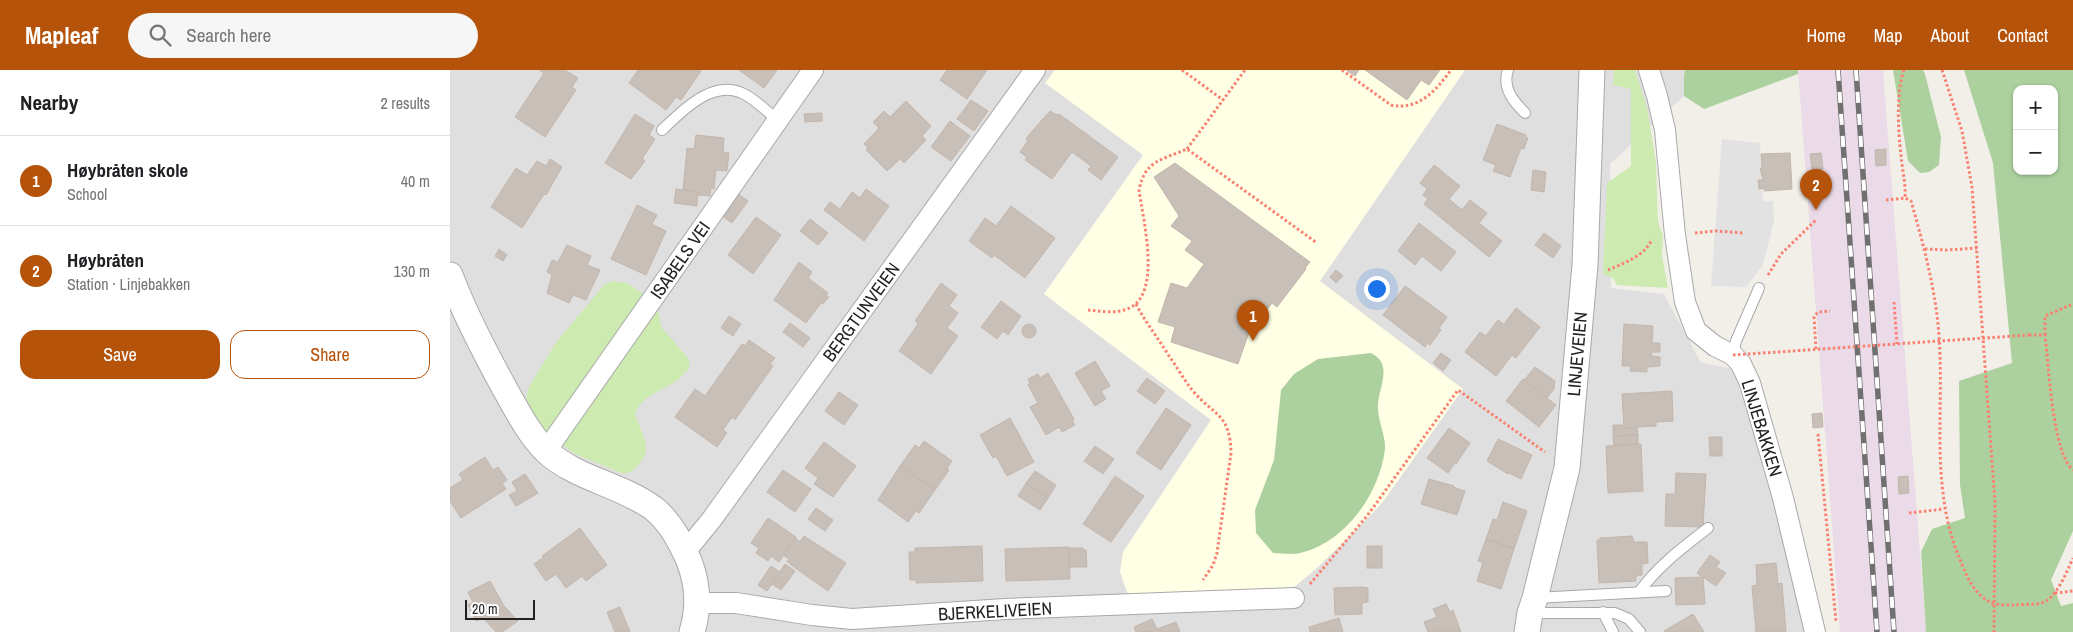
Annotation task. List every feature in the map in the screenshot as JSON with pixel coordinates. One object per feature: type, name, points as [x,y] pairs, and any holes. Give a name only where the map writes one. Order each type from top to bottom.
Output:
[{"type":"street","name":"ISABELS VEI","points":[[546,450],[813,70]]},
{"type":"street","name":"BERGTUNVEIEN","points":[[686,552],[718,511],[1036,70]]},
{"type":"street","name":"LINJEVEIEN","points":[[1531,614],[1568,468],[1584,276],[1592,70]]},
{"type":"street","name":"LINJEBAKKEN","points":[[1649,70],[1665,130],[1675,236],[1685,302],[1696,331],[1703,338],[1733,355],[1741,364],[1758,410],[1783,498],[1815,632]]},
{"type":"street","points":[[450,275],[497,375],[532,435],[562,464],[634,498],[653,509],[668,524],[686,552],[691,568],[697,603],[692,632]]},
{"type":"street","name":"BJERKELIVEIEN","points":[[697,603],[736,603],[812,616],[852,618],[1005,609],[1294,598]]},
{"type":"lane","points":[[1508,70],[1506,82],[1508,91],[1511,98],[1525,113]]},
{"type":"lane","points":[[662,130],[699,98],[709,93],[728,90],[743,94],[778,120]]},
{"type":"lane","points":[[1733,355],[1736,341],[1759,288]]},
{"type":"lane","points":[[1639,592],[1650,577],[1668,559],[1708,528]]},
{"type":"lane","points":[[1531,614],[1639,592],[1666,591]]},
{"type":"lane","points":[[1531,614],[1603,612],[1629,619],[1640,632]]},
{"type":"lane","points":[[1603,612],[1613,632]]},
{"type":"path","points":[[1182,70],[1223,100]]},
{"type":"path","points":[[1088,310],[1120,311],[1136,304],[1143,296],[1148,285],[1149,269],[1139,190],[1141,178],[1150,164],[1187,149],[1245,70]]},
{"type":"path","points":[[1342,70],[1391,105],[1398,106],[1416,103],[1428,97],[1451,70]]},
{"type":"path","points":[[1904,70],[1901,79],[1900,104],[1901,153],[1905,198]]},
{"type":"path","points":[[1942,70],[1962,131],[1972,187],[1995,503],[1994,632]]},
{"type":"path","points":[[1187,149],[1317,243]]},
{"type":"path","points":[[1886,200],[1905,198],[1911,201],[1925,249],[1937,316],[1940,375],[1940,477],[1944,509],[1954,549],[1970,583],[1987,600],[1994,604],[2043,603],[2055,593],[2073,558]]},
{"type":"path","points":[[1759,288],[1781,254],[1817,219]]},
{"type":"path","points":[[1584,276],[1597,277],[1630,261],[1649,246],[1653,230]]},
{"type":"path","points":[[1716,231],[1744,233]]},
{"type":"path","points":[[1925,249],[1977,248]]},
{"type":"path","points":[[1894,302],[1897,344]]},
{"type":"path","points":[[1136,304],[1150,331],[1193,391],[1214,409],[1228,428],[1231,440],[1231,453],[1217,553],[1213,565],[1199,587],[1199,602]]},
{"type":"path","points":[[2073,304],[2045,316],[2045,335],[2056,434],[2066,465],[2073,470]]},
{"type":"path","points":[[1816,349],[1814,317],[1818,312],[1830,311]]},
{"type":"path","points":[[1733,355],[2045,335]]},
{"type":"path","points":[[1294,598],[1312,582],[1352,535],[1458,390],[1568,468]]},
{"type":"path","points":[[1818,434],[1837,616],[1836,624]]},
{"type":"path","points":[[1909,513],[1944,509]]},
{"type":"path","points":[[2055,593],[2073,592]]},
{"type":"shaded area","points":[[450,70],[1685,70],[1684,96],[1610,164],[1611,288],[1664,294],[1701,363],[1756,373],[1824,632],[450,632]]},
{"type":"shaded area","points":[[1055,70],[1465,70],[1320,281],[1463,389],[1382,503],[1317,568],[1287,593],[1131,596],[1127,592],[1120,572],[1123,552],[1211,420],[1044,294],[1143,155],[1045,83]]},
{"type":"shaded area","points":[[1798,70],[1883,70],[1926,632],[1840,632]]},
{"type":"shaded area","points":[[1722,139],[1760,143],[1763,201],[1773,201],[1774,221],[1763,265],[1746,287],[1711,286]]},
{"type":"green space","points":[[1614,70],[1635,70],[1647,108],[1656,162],[1658,222],[1663,235],[1662,256],[1668,288],[1617,285],[1613,278],[1603,274],[1607,183],[1631,166],[1631,89],[1613,85]]},
{"type":"green space","points":[[1685,70],[1798,70],[1798,74],[1704,109],[1684,96]]},
{"type":"green space","points":[[1893,70],[1923,70],[1925,74],[1941,137],[1939,165],[1929,172],[1920,173],[1908,161]]},
{"type":"green space","points":[[1964,70],[2073,70],[2073,531],[2051,580],[2061,606],[2073,603],[2073,632],[1926,632],[1921,552],[1932,529],[1965,518],[1960,485],[1959,381],[2012,363],[1993,163]]},
{"type":"green space","points":[[612,281],[627,283],[657,303],[661,327],[689,359],[689,368],[682,376],[677,381],[648,397],[635,414],[645,439],[646,451],[637,467],[624,474],[575,454],[544,431],[526,402],[528,389],[555,344],[604,285]]},
{"type":"green space","points":[[1371,353],[1382,364],[1383,378],[1378,408],[1385,449],[1382,466],[1368,499],[1358,514],[1332,539],[1300,553],[1273,553],[1256,533],[1255,510],[1274,460],[1281,390],[1294,374],[1318,359]]},
{"type":"building","points":[[539,70],[565,70],[578,78],[572,87],[576,90],[545,137],[515,117],[544,73]]},
{"type":"building","points":[[638,70],[701,71],[681,100],[676,97],[666,110],[629,83]]},
{"type":"building","points":[[739,70],[777,70],[764,88]]},
{"type":"building","points":[[947,70],[987,70],[967,99],[940,80]]},
{"type":"building","points":[[1346,70],[1359,70],[1355,76]]},
{"type":"building","points":[[1365,70],[1440,70],[1429,85],[1421,80],[1407,100]]},
{"type":"building","points":[[971,100],[988,111],[974,131],[957,119]]},
{"type":"building","points":[[906,101],[931,126],[922,136],[926,140],[904,163],[900,159],[887,171],[866,150],[868,148],[864,144],[879,128],[873,122],[884,111],[890,117]]},
{"type":"building","points":[[1050,111],[1057,115],[1059,114],[1118,157],[1101,180],[1088,170],[1091,166],[1072,152],[1052,179],[1025,160],[1027,157],[1020,152],[1028,141],[1026,140],[1028,136]]},
{"type":"building","points":[[822,113],[822,121],[805,122],[804,114]]},
{"type":"building","points":[[635,114],[654,126],[649,135],[655,139],[642,159],[645,161],[631,179],[605,163]]},
{"type":"building","points":[[950,121],[970,136],[951,161],[931,147]]},
{"type":"building","points":[[1497,124],[1526,135],[1525,137],[1528,138],[1524,149],[1521,148],[1510,177],[1493,171],[1496,165],[1483,160]]},
{"type":"building","points":[[696,135],[724,138],[723,152],[729,153],[727,171],[716,170],[714,189],[711,188],[710,196],[698,195],[698,192],[683,190],[687,148],[694,149]]},
{"type":"building","points":[[1886,149],[1886,165],[1876,166],[1875,150]]},
{"type":"building","points":[[1790,153],[1792,189],[1764,191],[1764,188],[1759,189],[1758,180],[1763,180],[1760,168],[1762,168],[1761,154]]},
{"type":"building","points":[[1821,153],[1823,169],[1812,170],[1810,154]]},
{"type":"building","points":[[550,159],[562,167],[546,195],[544,194],[522,228],[491,207],[516,168],[527,175],[537,161],[546,166]]},
{"type":"building","points":[[1175,163],[1310,262],[1277,307],[1272,303],[1263,315],[1256,312],[1238,364],[1171,342],[1175,327],[1158,322],[1171,283],[1187,288],[1204,264],[1185,250],[1192,241],[1171,226],[1179,216],[1154,177]]},
{"type":"building","points":[[1434,165],[1460,186],[1449,199],[1462,210],[1470,200],[1487,213],[1479,223],[1502,241],[1489,257],[1424,204],[1428,199],[1423,195],[1427,189],[1420,183]]},
{"type":"building","points":[[1533,170],[1546,172],[1544,192],[1531,190]]},
{"type":"building","points":[[676,189],[698,192],[697,206],[674,203]]},
{"type":"building","points":[[866,189],[889,206],[864,241],[824,210],[830,202],[840,209],[852,192],[860,198]]},
{"type":"building","points":[[737,193],[748,201],[732,223],[721,215]]},
{"type":"building","points":[[637,205],[657,215],[652,224],[666,231],[646,275],[611,259]]},
{"type":"building","points":[[1011,206],[1055,238],[1025,278],[994,255],[992,258],[969,241],[985,218],[996,226]]},
{"type":"building","points":[[756,217],[781,235],[753,274],[728,255]]},
{"type":"building","points":[[810,219],[828,233],[818,245],[800,231]]},
{"type":"building","points":[[1419,223],[1456,252],[1441,271],[1422,256],[1415,265],[1398,251]]},
{"type":"building","points":[[1544,233],[1561,246],[1553,258],[1535,245]]},
{"type":"building","points":[[567,245],[591,256],[587,265],[600,270],[586,300],[573,295],[569,303],[547,293],[552,275],[547,272],[552,260],[558,262]]},
{"type":"building","points":[[499,249],[507,255],[503,261],[495,256]]},
{"type":"building","points":[[799,262],[812,272],[808,278],[828,293],[826,295],[829,297],[823,304],[821,303],[806,323],[774,300]]},
{"type":"building","points":[[1336,270],[1343,276],[1336,283],[1330,277]]},
{"type":"building","points":[[941,283],[957,295],[949,306],[958,313],[947,328],[958,336],[931,374],[899,351],[918,324],[915,321]]},
{"type":"building","points":[[1405,286],[1447,317],[1439,328],[1441,330],[1430,345],[1427,343],[1425,347],[1383,315]]},
{"type":"building","points":[[1001,301],[1021,316],[1008,335],[1003,331],[997,339],[981,327]]},
{"type":"building","points":[[1516,308],[1540,327],[1516,358],[1512,355],[1496,376],[1465,352],[1480,332],[1486,336],[1498,320],[1504,324]]},
{"type":"building","points":[[729,316],[741,324],[733,336],[721,328]]},
{"type":"building","points":[[790,323],[810,338],[803,347],[783,332]]},
{"type":"building","points":[[1029,324],[1034,326],[1036,331],[1034,336],[1029,338],[1024,336],[1022,331],[1024,326]]},
{"type":"building","points":[[1624,324],[1653,326],[1652,343],[1660,343],[1660,352],[1652,352],[1651,356],[1660,357],[1660,366],[1647,367],[1647,372],[1630,371],[1631,366],[1622,366]]},
{"type":"building","points":[[749,340],[775,358],[770,364],[773,366],[735,420],[732,417],[723,430],[727,433],[717,447],[675,417],[695,389],[705,396],[742,344],[745,346]]},
{"type":"building","points":[[1441,353],[1451,360],[1443,371],[1433,363]]},
{"type":"building","points":[[1095,361],[1110,386],[1101,391],[1106,399],[1095,406],[1075,373]]},
{"type":"building","points":[[1535,367],[1555,381],[1554,389],[1547,398],[1524,380]]},
{"type":"building","points":[[1048,373],[1074,419],[1072,420],[1075,425],[1062,432],[1059,427],[1046,435],[1030,407],[1038,403],[1028,385],[1030,383],[1028,379],[1038,374],[1040,378]]},
{"type":"building","points":[[1147,378],[1165,391],[1155,404],[1137,391]]},
{"type":"building","points":[[1523,379],[1556,405],[1539,427],[1506,401]]},
{"type":"building","points":[[1672,391],[1673,421],[1656,422],[1656,426],[1624,428],[1622,394]]},
{"type":"building","points":[[839,392],[858,405],[844,425],[825,411]]},
{"type":"building","points":[[1166,408],[1191,425],[1161,470],[1136,453]]},
{"type":"building","points":[[1822,413],[1823,427],[1813,428],[1812,414]]},
{"type":"building","points":[[1010,418],[1034,462],[1007,476],[996,456],[993,458],[980,435]]},
{"type":"building","points":[[1613,425],[1624,425],[1624,428],[1637,428],[1638,435],[1613,436]]},
{"type":"building","points":[[1449,428],[1470,443],[1448,473],[1427,458]]},
{"type":"building","points":[[1638,435],[1638,444],[1614,446],[1613,436]]},
{"type":"building","points":[[1709,437],[1722,437],[1722,456],[1710,456]]},
{"type":"building","points":[[1498,439],[1532,455],[1521,479],[1508,474],[1487,461]]},
{"type":"building","points":[[924,441],[952,461],[947,468],[949,470],[935,490],[900,466],[915,445],[919,448]]},
{"type":"building","points":[[824,442],[856,466],[833,497],[814,484],[818,478],[805,468]]},
{"type":"building","points":[[1641,444],[1643,491],[1608,493],[1606,446]]},
{"type":"building","points":[[1095,446],[1114,459],[1103,474],[1084,461]]},
{"type":"building","points":[[485,457],[493,470],[498,467],[507,480],[502,483],[506,489],[461,518],[450,501],[450,488],[463,480],[459,474]]},
{"type":"building","points":[[900,466],[935,490],[919,513],[916,511],[908,522],[878,500]]},
{"type":"building","points":[[783,470],[811,489],[795,512],[767,492]]},
{"type":"building","points":[[1035,471],[1056,485],[1048,498],[1026,483]]},
{"type":"building","points":[[1676,473],[1706,474],[1703,527],[1665,526],[1666,494],[1675,494]]},
{"type":"building","points":[[525,474],[538,493],[516,506],[509,495],[517,491],[512,482]]},
{"type":"building","points":[[1115,476],[1144,496],[1111,542],[1083,524]]},
{"type":"building","points":[[1908,476],[1909,493],[1899,494],[1898,477]]},
{"type":"building","points":[[1429,479],[1465,491],[1457,515],[1421,504]]},
{"type":"building","points":[[1026,483],[1048,498],[1040,510],[1018,496]]},
{"type":"building","points":[[1503,502],[1527,511],[1514,549],[1486,539],[1493,519],[1497,520]]},
{"type":"building","points":[[816,508],[833,520],[825,531],[808,519]]},
{"type":"building","points":[[768,518],[796,537],[779,562],[771,556],[768,561],[756,553],[759,548],[751,543]]},
{"type":"building","points":[[580,528],[607,565],[586,581],[582,576],[566,588],[556,574],[546,581],[534,564]]},
{"type":"building","points":[[804,536],[846,563],[828,591],[791,565],[787,561],[789,559],[783,555],[795,538],[800,542]]},
{"type":"building","points":[[1632,536],[1634,542],[1647,542],[1648,563],[1642,564],[1642,575],[1636,576],[1636,581],[1599,583],[1597,540],[1600,540],[1600,538]]},
{"type":"building","points":[[1486,539],[1514,549],[1501,589],[1477,581],[1483,562],[1478,561]]},
{"type":"building","points":[[982,546],[983,581],[916,583],[916,580],[910,580],[909,552],[915,552],[915,548]]},
{"type":"building","points":[[1367,546],[1382,546],[1382,568],[1367,568]]},
{"type":"building","points":[[1069,547],[1070,579],[1006,581],[1005,549]]},
{"type":"building","points":[[1069,548],[1083,548],[1083,550],[1086,550],[1087,567],[1070,567]]},
{"type":"building","points":[[1710,555],[1720,562],[1716,567],[1726,573],[1716,586],[1697,573]]},
{"type":"building","points":[[1776,563],[1778,584],[1782,583],[1786,632],[1756,632],[1752,586],[1757,585],[1756,565]]},
{"type":"building","points":[[785,564],[795,571],[781,590],[772,584]]},
{"type":"building","points":[[771,566],[780,572],[767,591],[758,585]]},
{"type":"building","points":[[1703,577],[1705,604],[1676,605],[1675,578]]},
{"type":"building","points":[[490,581],[504,606],[518,621],[502,632],[496,632],[483,618],[476,621],[468,605],[473,602],[468,592]]},
{"type":"building","points":[[1334,588],[1368,588],[1368,602],[1362,603],[1362,614],[1335,615]]},
{"type":"building","points":[[1446,604],[1450,612],[1453,610],[1461,632],[1428,632],[1424,622],[1437,617],[1433,609]]},
{"type":"building","points":[[620,607],[630,632],[615,632],[607,612]]},
{"type":"building","points":[[1693,614],[1704,632],[1664,632],[1664,631]]},
{"type":"building","points":[[1339,618],[1343,632],[1310,632],[1309,627]]},
{"type":"building","points":[[1152,619],[1158,631],[1136,632],[1134,627]]},
{"type":"building","points":[[1176,622],[1180,632],[1158,632],[1157,629]]},
{"type":"railway","points":[[1838,70],[1877,632]]},
{"type":"railway","points":[[1856,70],[1894,632]]},
{"type":"place","name":"Høybråten","points":[[1816,210]]},
{"type":"place","name":"Høybråten skole","points":[[1253,341]]}]
